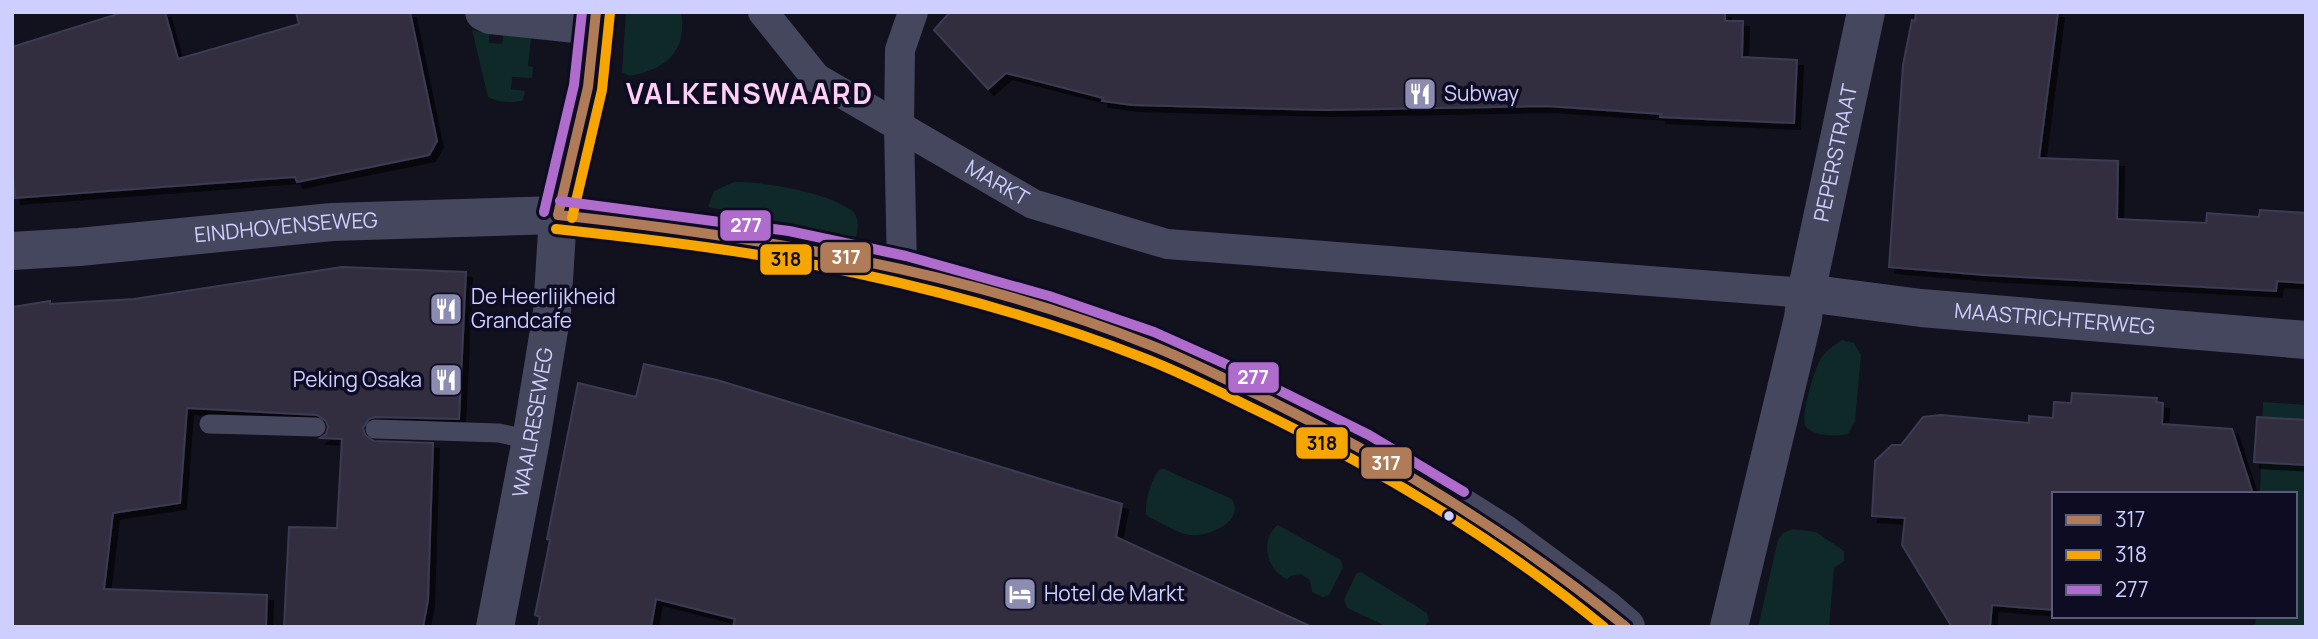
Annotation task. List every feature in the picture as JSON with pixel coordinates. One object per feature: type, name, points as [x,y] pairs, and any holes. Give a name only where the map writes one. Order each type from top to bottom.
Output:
[{"type":"street","points":[[484,12],[490,15],[596,19],[588,87],[558,215],[786,245],[902,270],[1044,309],[1149,345],[1283,407],[1363,448],[1503,533],[1626,627]]},
{"type":"street","name":"MARKT","points":[[763,12],[816,78],[1033,204],[1167,244],[1806,293]]},
{"type":"street","points":[[902,270],[900,50],[913,12]]},
{"type":"street","name":"PEPERSTRAAT","points":[[1806,293],[1866,12]]},
{"type":"street","name":"EINDHOVENSEWEG","points":[[12,251],[332,222],[558,215]]},
{"type":"street","name":"WAALRESEWEG","points":[[495,627],[531,440],[552,312],[558,215]]},
{"type":"street","points":[[1728,627],[1806,293]]},
{"type":"street","name":"MAASTRICHTERWEG","points":[[1806,293],[1921,308],[2306,340]]},
{"type":"lane","points":[[209,425],[316,427]]},
{"type":"lane","points":[[374,429],[499,433],[531,440]]},
{"type":"green space","points":[[626,12],[681,12],[682,26],[681,37],[672,56],[654,69],[630,76],[622,72]]},
{"type":"green space","points":[[472,30],[489,33],[489,43],[502,44],[503,35],[531,38],[528,66],[533,67],[532,78],[512,77],[511,89],[525,91],[523,100],[505,102],[488,97]]},
{"type":"green space","points":[[734,182],[796,189],[829,199],[852,211],[858,226],[856,237],[708,207],[714,191]]},
{"type":"green space","points":[[1842,340],[1854,343],[1861,355],[1855,421],[1848,434],[1820,434],[1809,430],[1804,422],[1809,393],[1821,358]]},
{"type":"green space","points":[[2263,402],[2306,405],[2306,627],[2255,627],[2256,618],[2297,618],[2297,492],[2260,492]]},
{"type":"green space","points":[[1160,469],[1232,499],[1234,515],[1215,531],[1198,535],[1175,530],[1149,517],[1146,514],[1148,497],[1151,484]]},
{"type":"green space","points":[[1278,525],[1341,560],[1343,567],[1329,595],[1323,597],[1312,592],[1310,580],[1301,574],[1287,579],[1274,569],[1267,546],[1272,531]]},
{"type":"green space","points":[[1792,529],[1816,532],[1844,551],[1844,561],[1834,568],[1829,627],[1758,627],[1778,540],[1783,533]]},
{"type":"green space","points":[[1361,572],[1427,613],[1429,621],[1424,627],[1388,627],[1347,608],[1344,600],[1356,574]]},
{"type":"building","points":[[124,12],[165,12],[178,59],[299,24],[296,12],[410,12],[437,141],[429,155],[297,182],[295,177],[15,198],[12,165],[12,47]]},
{"type":"building","points":[[950,12],[1725,12],[1725,21],[1743,21],[1742,57],[1797,60],[1794,123],[1660,117],[1661,114],[1547,106],[1325,110],[1132,105],[1102,101],[1103,98],[1006,73],[988,89],[934,30]]},
{"type":"building","points":[[1916,12],[2058,12],[2039,158],[2118,161],[2117,219],[2206,223],[2207,213],[2259,217],[2260,210],[2306,213],[2306,283],[2277,281],[2276,291],[1889,267],[1903,65]]},
{"type":"building","points":[[342,267],[466,272],[459,419],[375,417],[369,419],[363,428],[365,435],[374,441],[433,443],[428,600],[423,627],[284,627],[289,527],[337,528],[342,439],[320,438],[326,434],[328,427],[326,421],[317,415],[187,408],[180,503],[113,513],[104,589],[267,595],[266,627],[12,627],[12,307],[50,301],[50,304],[134,299]]},
{"type":"building","points":[[644,364],[717,380],[1122,504],[1116,537],[1312,627],[733,627],[735,619],[656,599],[651,627],[538,627],[540,617],[535,615],[550,540],[547,539],[578,383],[636,397]]},
{"type":"building","points":[[2072,393],[2157,398],[2156,402],[2163,403],[2162,424],[2232,429],[2252,492],[2052,492],[2052,610],[1992,605],[1990,627],[1952,627],[1902,545],[1905,518],[1872,516],[1875,461],[1892,445],[1901,445],[1923,417],[1941,415],[2029,423],[2029,416],[2053,418],[2054,402],[2071,403]]},
{"type":"building","points":[[2257,417],[2306,420],[2306,465],[2254,462]]},
{"type":"transit line","name":"277","points":[[544,212],[574,85],[582,12]]},
{"type":"transit line","name":"317","points":[[558,215],[588,87],[596,12]]},
{"type":"transit line","name":"318","points":[[572,218],[602,90],[610,13]]},
{"type":"transit line","name":"277","points":[[560,201],[789,231],[906,256],[1049,296],[1154,332],[1230,366],[1369,435],[1464,492]]},
{"type":"transit line","name":"317","points":[[558,215],[709,234],[858,260],[1006,296],[1115,331],[1230,381],[1401,471],[1539,560],[1626,627]]},
{"type":"transit line","name":"318","points":[[556,229],[707,247],[856,273],[1000,309],[1141,357],[1196,380],[1297,430],[1434,506],[1521,564],[1604,627]]},
{"type":"place","name":"Subway","points":[[1420,94]]},
{"type":"place","name":"De Heerlijkheid Grandcafe","points":[[446,309]]},
{"type":"place","name":"Peking Osaka","points":[[446,380]]},
{"type":"place","name":"Hotel de Markt","points":[[1020,594]]},
{"type":"district","name":"VALKENSWAARD","points":[[750,94]]}]
